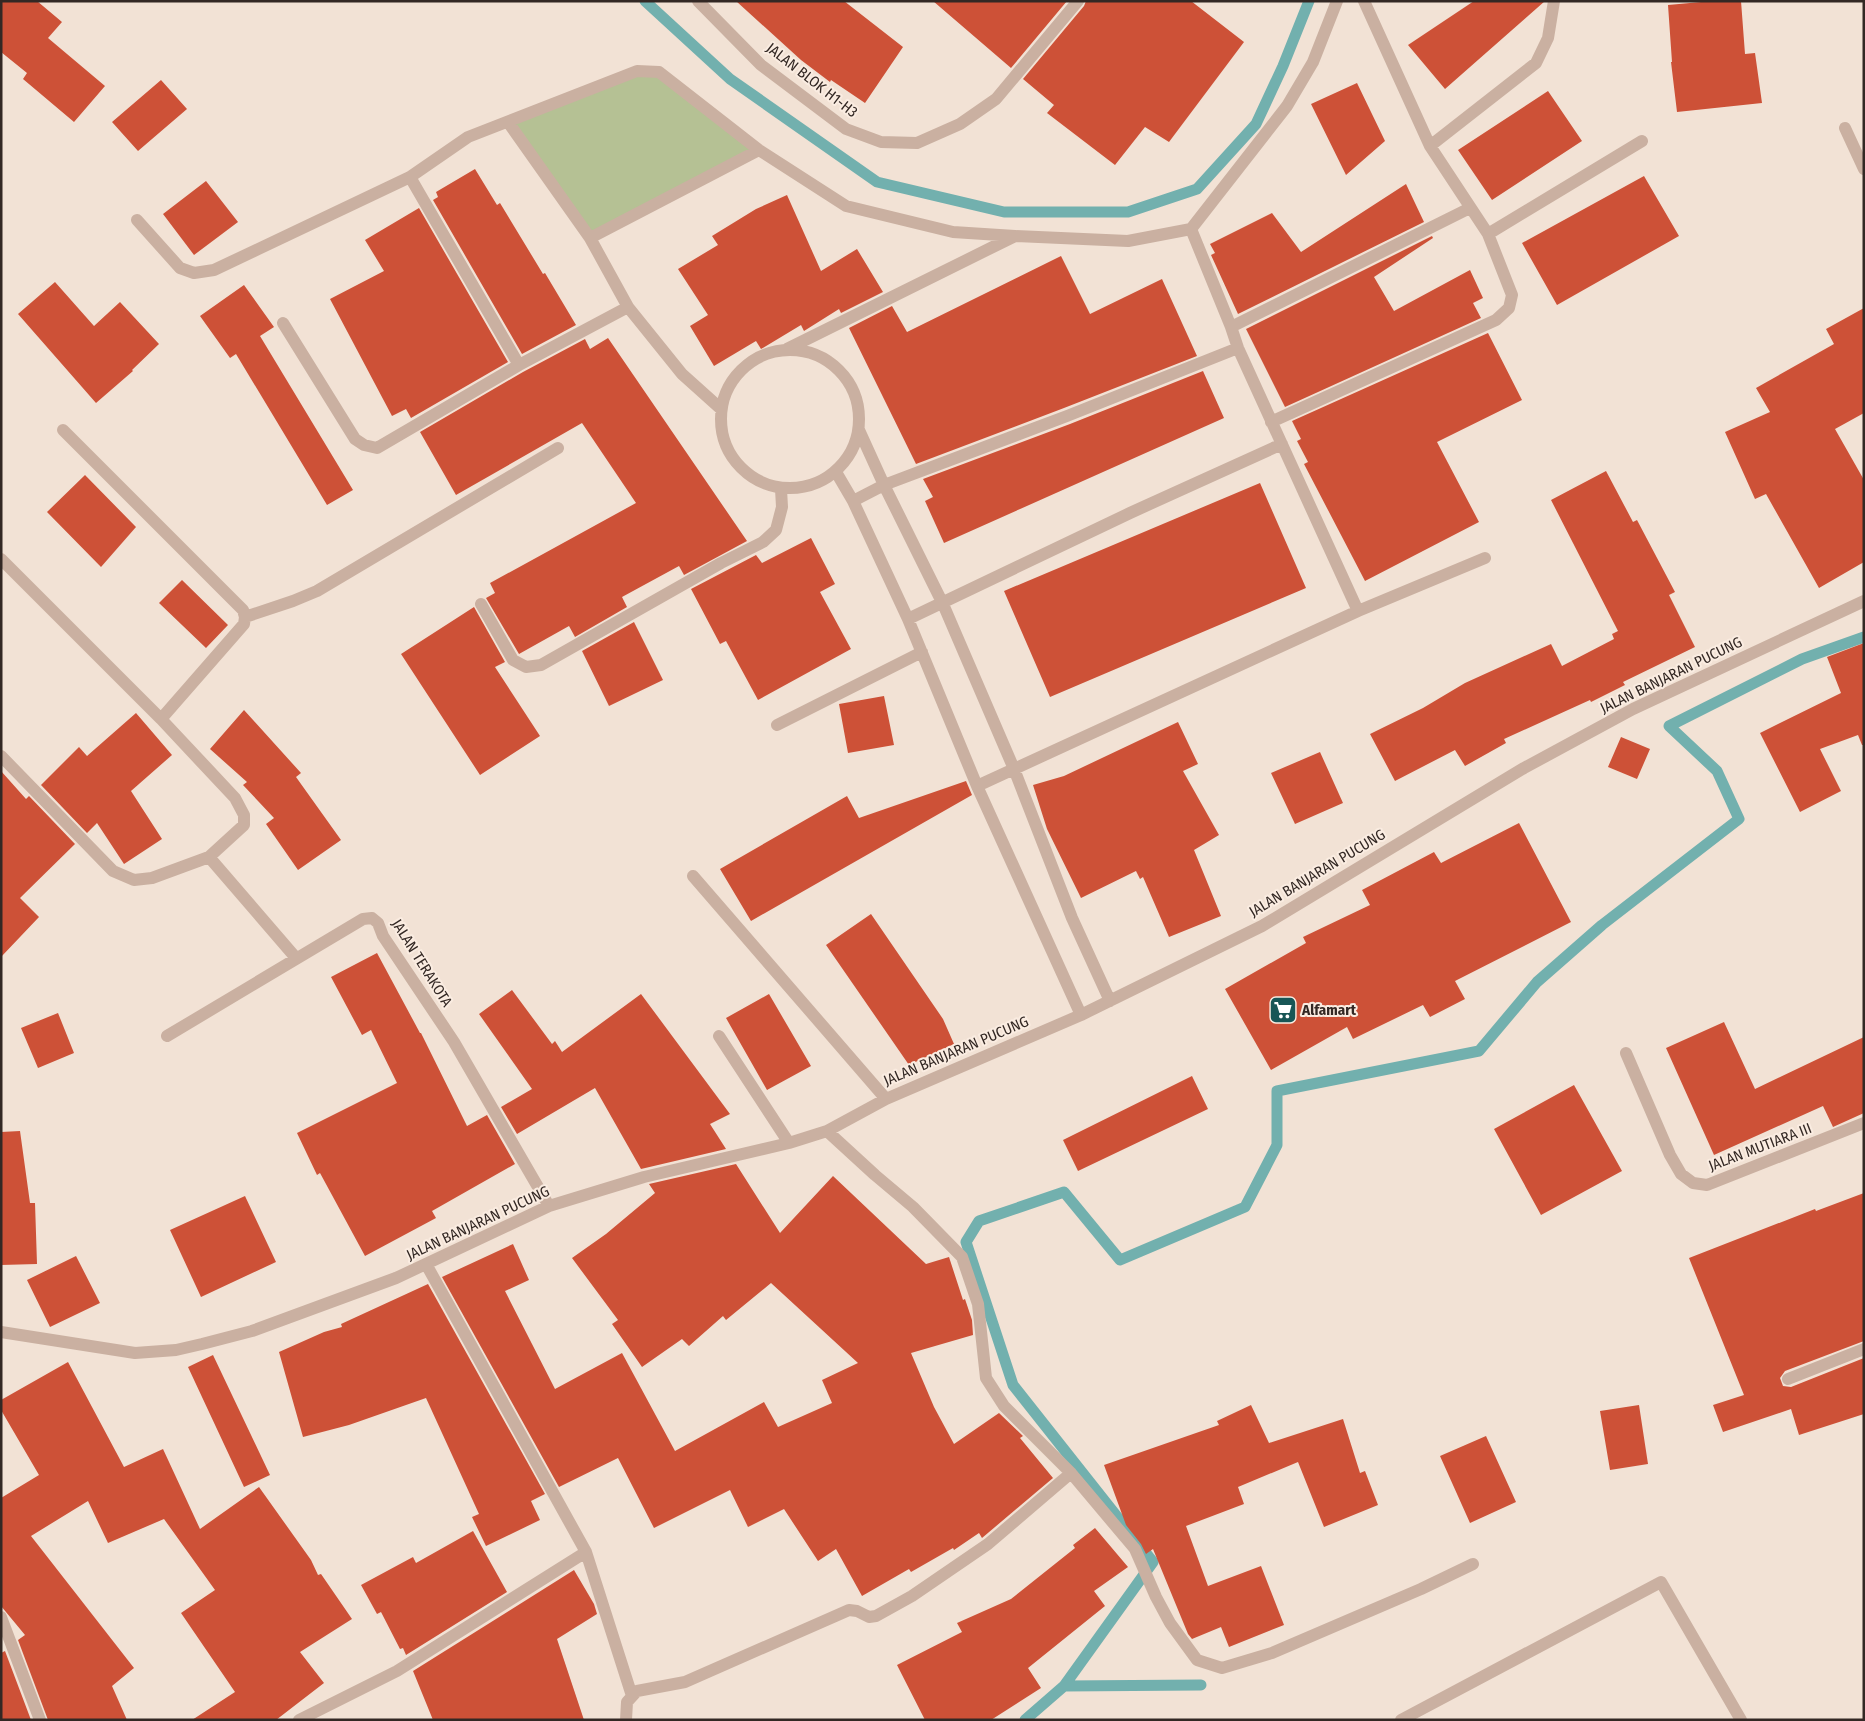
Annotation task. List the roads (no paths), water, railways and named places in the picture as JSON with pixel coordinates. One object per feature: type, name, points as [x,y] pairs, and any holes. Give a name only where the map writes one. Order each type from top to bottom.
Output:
[{"type":"street","name":"JALAN BLOK H1-H3","points":[[698,1],[761,64],[846,129],[881,142],[917,143],[960,124],[996,99],[1078,1]]},
{"type":"street","points":[[137,220],[180,268],[194,273],[214,270],[410,177],[468,137],[638,71],[659,72],[759,150],[846,206],[953,232],[1128,241],[1191,229],[1287,106],[1313,62],[1337,1]]},
{"type":"street","points":[[1271,422],[1496,320],[1509,308],[1512,295],[1488,234],[1430,146],[1364,1]]},
{"type":"street","points":[[1430,146],[1536,63],[1548,38],[1554,1]]},
{"type":"street","points":[[508,122],[590,238],[628,307],[682,374],[721,409]]},
{"type":"street","points":[[1844,128],[1864,168]]},
{"type":"street","points":[[1488,234],[1642,141]]},
{"type":"street","points":[[590,238],[759,150]]},
{"type":"street","points":[[410,177],[519,365]]},
{"type":"street","points":[[1231,327],[1470,208]]},
{"type":"street","points":[[1191,229],[1238,348],[1358,611]]},
{"type":"street","points":[[787,349],[811,353],[833,365],[844,377],[849,383],[858,406],[859,430],[852,453],[836,472],[811,486],[782,489],[760,483],[742,470],[728,452],[721,431],[721,409],[728,386],[743,367],[763,354],[787,349],[1015,236]]},
{"type":"street","points":[[283,323],[355,439],[364,445],[377,448],[519,365],[628,307]]},
{"type":"street","points":[[853,501],[884,485],[1238,348]]},
{"type":"street","points":[[63,430],[243,610],[246,617],[244,624],[161,719]]},
{"type":"street","points":[[859,430],[943,604],[1014,769],[1072,918],[1110,1001]]},
{"type":"street","points":[[908,619],[943,604],[1130,513],[1282,444]]},
{"type":"street","points":[[246,617],[293,602],[317,591],[558,448]]},
{"type":"street","points":[[836,472],[853,501],[908,619],[976,786],[1082,1014]]},
{"type":"street","points":[[481,604],[514,660],[526,667],[541,665],[721,563],[763,542],[776,530],[782,507],[782,489]]},
{"type":"street","points":[[976,786],[1358,611],[1485,558]]},
{"type":"street","points":[[1,559],[161,719],[235,798],[244,816],[244,825],[209,857],[152,878],[134,880],[113,871],[1,756]]},
{"type":"street","name":"JALAN BANJARAN PUCUNG","points":[[1,1332],[135,1352],[176,1350],[252,1331],[396,1278],[549,1206],[644,1177],[789,1143],[827,1131],[886,1100],[1110,1001],[1262,926],[1524,768],[1633,709],[1864,601]]},
{"type":"street","points":[[777,725],[922,652]]},
{"type":"street","points":[[209,857],[296,958]]},
{"type":"street","points":[[693,876],[886,1100]]},
{"type":"street","name":"JALAN TERAKOTA","points":[[167,1036],[296,958],[364,919],[372,918],[378,923],[383,936],[454,1042],[549,1206]]},
{"type":"street","points":[[719,1036],[789,1143]]},
{"type":"street","name":"JALAN MUTIARA III","points":[[1626,1053],[1670,1155],[1681,1174],[1693,1183],[1706,1185],[1863,1126]]},
{"type":"street","points":[[827,1131],[913,1207],[962,1257],[978,1304],[986,1378],[1004,1406],[1071,1473],[1135,1549],[1156,1597],[1170,1623],[1197,1660],[1222,1668],[1272,1653],[1421,1589],[1473,1564]]},
{"type":"street","points":[[426,1264],[586,1552],[632,1696]]},
{"type":"street","points":[[1788,1379],[1864,1350]]},
{"type":"street","points":[[626,1720],[628,1702],[637,1692],[685,1682],[849,1610],[857,1611],[869,1617],[876,1616],[912,1596],[988,1544],[1071,1473]]},
{"type":"street","points":[[299,1720],[397,1671],[586,1552]]},
{"type":"street","points":[[1401,1720],[1661,1582],[1741,1720]]},
{"type":"street","points":[[1,1617],[40,1720]]},
{"type":"waterway","points":[[645,1],[730,79],[877,182],[1004,212],[1128,212],[1197,189],[1256,124],[1283,66],[1309,1]]},
{"type":"waterway","points":[[1064,1686],[1153,1562],[1013,1385],[966,1242],[979,1221],[1064,1192],[1120,1260],[1245,1207],[1277,1145],[1277,1091],[1479,1051],[1537,982],[1602,925],[1739,819],[1717,771],[1669,726],[1802,659],[1864,637]]},
{"type":"waterway","points":[[1025,1720],[1064,1686],[1201,1685]]},
{"type":"place","name":"Alfamart","points":[[1283,1010]]}]
